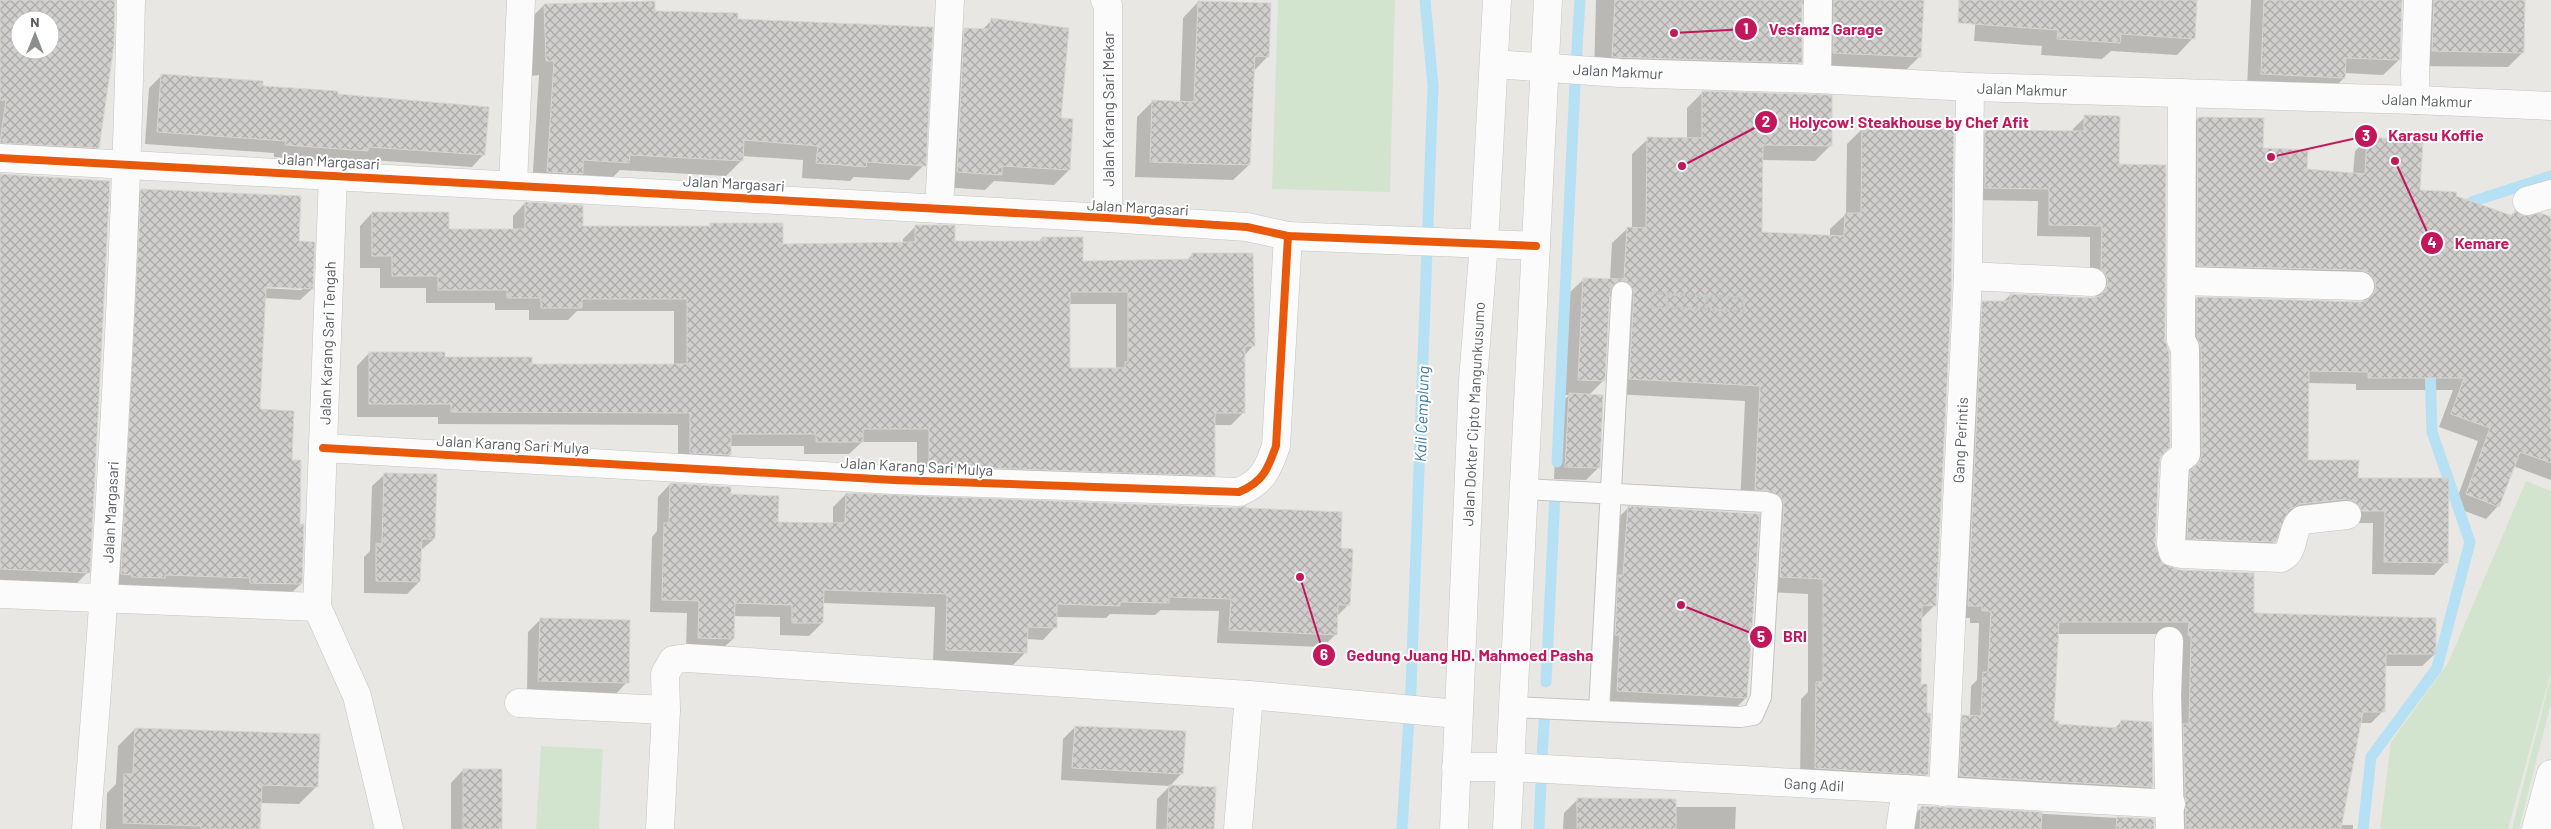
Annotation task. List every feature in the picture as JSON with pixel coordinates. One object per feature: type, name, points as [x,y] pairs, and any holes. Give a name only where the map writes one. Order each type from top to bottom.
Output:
[{"type":"street","name":"Jalan Margasari","points":[[86,829],[105,600],[128,164],[131,0]]},
{"type":"street","points":[[513,185],[521,0]]},
{"type":"street","points":[[940,209],[950,0]]},
{"type":"street","name":"Jalan Karang Sari Mekar","points":[[1105,0],[1108,5],[1108,218]]},
{"type":"street","name":"Jalan Dokter Cipto Mangunkusumo","points":[[1454,829],[1474,380],[1474,243],[1494,64],[1497,0]]},
{"type":"street","points":[[1507,829],[1548,0]]},
{"type":"street","points":[[1817,79],[1818,0]]},
{"type":"street","points":[[2416,100],[2415,73],[2418,0]]},
{"type":"street","name":"Jalan Makmur","points":[[1494,64],[1620,73],[1817,79],[1970,87],[2416,100],[2551,106]]},
{"type":"street","name":"Gang Perintis","points":[[1943,792],[1968,276],[1970,87]]},
{"type":"street","points":[[2182,93],[2181,340],[2185,348],[2186,454],[2175,463],[2171,544],[2173,552],[2180,554],[2281,558],[2289,552],[2297,524],[2302,520],[2347,515]]},
{"type":"street","name":"Jalan Margasari","points":[[0,158],[1108,218],[1247,227],[1288,236],[1536,246]]},
{"type":"street","name":"Jalan Karang Sari Tengah","points":[[333,175],[316,607],[357,696],[389,829]]},
{"type":"street","name":"Jalan Karang Sari Mulya","points":[[323,448],[894,480],[1239,492],[1254,486],[1268,468],[1276,446],[1288,236]]},
{"type":"street","points":[[1968,276],[2092,282]]},
{"type":"street","points":[[2182,281],[2360,286]]},
{"type":"street","points":[[0,594],[105,600],[316,607]]},
{"type":"street","points":[[2169,641],[2166,695],[2170,817]]},
{"type":"street","points":[[660,829],[666,710],[665,674],[673,660],[687,658],[1248,695],[1458,714]]},
{"type":"street","points":[[1238,829],[1248,695]]},
{"type":"street","points":[[519,703],[666,710]]},
{"type":"street","name":"Gang Adil","points":[[1456,766],[1510,766],[1906,789],[2170,817]]},
{"type":"street","points":[[2536,829],[2551,774]]},
{"type":"street","points":[[1900,829],[1906,789]]},
{"type":"lane","points":[[1599,711],[1622,298]]},
{"type":"lane","points":[[1513,707],[1740,717],[1753,715],[1761,697],[1772,509],[1772,504],[1766,502],[1524,489]]},
{"type":"path","points":[[1667,293],[1667,307]]},
{"type":"path","points":[[1667,293],[1744,298],[1744,311],[1667,307],[1622,298],[1667,293]]},
{"type":"path","points":[[1706,309],[1707,296]]},
{"type":"green space","points":[[1278,0],[1395,0],[1390,192],[1272,189]]},
{"type":"green space","points":[[2526,481],[2551,491],[2551,672],[2508,829],[2380,829],[2391,742],[2448,663]]},
{"type":"green space","points":[[2551,676],[2551,703],[2519,829],[2512,829]]},
{"type":"green space","points":[[541,746],[603,749],[599,829],[536,829]]},
{"type":"building","points":[[0,0],[115,0],[114,45],[99,148],[0,143],[6,100],[0,100]]},
{"type":"building","points":[[1615,0],[1802,0],[1802,63],[1612,57]]},
{"type":"building","points":[[1834,0],[1924,0],[1921,57],[1833,53]]},
{"type":"building","points":[[1959,0],[2197,0],[2195,39],[2121,34],[2120,43],[2057,39],[2058,30],[1958,23]]},
{"type":"building","points":[[2264,0],[2402,0],[2400,60],[2346,58],[2345,78],[2261,74]]},
{"type":"building","points":[[2434,0],[2525,0],[2524,53],[2432,51]]},
{"type":"building","points":[[655,1],[655,11],[738,13],[738,19],[933,27],[926,166],[867,162],[866,167],[816,163],[818,146],[744,140],[743,161],[630,155],[629,163],[583,160],[583,174],[547,172],[554,61],[546,61],[544,4]]},
{"type":"building","points":[[1198,1],[1271,3],[1269,57],[1255,56],[1250,165],[1150,162],[1152,100],[1194,102]]},
{"type":"building","points":[[991,18],[1069,28],[1061,118],[1073,119],[1070,170],[1002,166],[1002,175],[957,172],[964,28],[990,29]]},
{"type":"building","points":[[161,74],[263,81],[263,86],[338,91],[338,94],[489,107],[485,155],[368,147],[368,151],[285,145],[286,141],[157,132]]},
{"type":"building","points":[[1702,91],[1832,95],[1832,146],[1763,145],[1762,232],[1844,236],[1845,213],[1861,213],[1862,128],[1954,129],[1951,301],[1936,606],[1922,605],[1921,684],[1927,684],[1927,713],[1931,713],[1928,775],[1815,768],[1816,682],[1823,682],[1823,579],[1780,577],[1784,505],[1782,498],[1770,491],[1755,490],[1760,386],[1629,379],[1634,292],[1629,283],[1622,280],[1613,285],[1610,291],[1605,381],[1578,380],[1583,278],[1624,279],[1627,227],[1646,228],[1647,137],[1702,138]]},
{"type":"building","points":[[2084,115],[2120,116],[2119,164],[2166,165],[2165,340],[2169,352],[2170,447],[2161,456],[2159,462],[2155,544],[2162,563],[2180,570],[2254,573],[2254,613],[2436,618],[2436,654],[2386,654],[2385,712],[2363,712],[2341,829],[2186,829],[2183,724],[2189,724],[2191,636],[2188,635],[2189,622],[2059,622],[2054,721],[2059,721],[2058,724],[2120,728],[2121,720],[2152,722],[2153,787],[1959,776],[1962,715],[1981,716],[1983,672],[1988,672],[1991,611],[1982,611],[1982,606],[1968,606],[1982,301],[2010,301],[2010,294],[2092,298],[2100,296],[2108,283],[2106,275],[2101,270],[2102,226],[2049,225],[2049,189],[1985,188],[1985,130],[2084,131]]},
{"type":"building","points":[[2198,117],[2264,118],[2263,148],[2308,150],[2307,169],[2365,174],[2367,137],[2423,141],[2420,190],[2457,192],[2456,196],[2513,216],[2515,210],[2524,216],[2541,213],[2551,217],[2551,463],[2520,452],[2499,507],[2466,494],[2490,428],[2451,414],[2464,378],[2368,378],[2368,372],[2309,371],[2308,460],[2359,460],[2358,478],[2449,478],[2448,563],[2384,562],[2385,511],[2362,511],[2354,501],[2346,499],[2300,504],[2288,510],[2276,542],[2187,539],[2190,471],[2200,461],[2202,454],[2201,348],[2197,336],[2197,297],[2360,302],[2367,300],[2373,295],[2376,286],[2374,279],[2369,273],[2360,270],[2197,266]]},
{"type":"building","points":[[0,174],[110,181],[90,573],[0,569]]},
{"type":"building","points":[[141,189],[301,196],[299,241],[315,242],[313,289],[266,287],[260,409],[294,411],[292,460],[301,460],[300,524],[304,524],[302,584],[250,583],[250,578],[165,575],[165,578],[132,577],[132,575],[121,574]]},
{"type":"building","points":[[525,202],[583,205],[583,226],[710,226],[710,223],[783,223],[783,244],[915,242],[915,225],[955,225],[955,241],[1042,241],[1042,237],[1083,237],[1083,261],[1192,259],[1192,253],[1253,253],[1255,346],[1245,346],[1245,413],[1215,413],[1215,476],[929,466],[929,429],[863,429],[863,442],[816,442],[816,434],[731,434],[731,455],[690,453],[690,413],[451,412],[451,404],[369,404],[369,352],[445,352],[445,357],[532,357],[532,364],[687,364],[687,299],[582,299],[582,308],[541,308],[541,298],[507,298],[507,290],[438,290],[438,276],[392,276],[392,256],[372,256],[372,212],[449,212],[449,229],[525,229]],"holes":[[[1070,292],[1128,292],[1128,362],[1125,362],[1125,368],[1070,368]]]},
{"type":"building","points":[[1569,393],[1603,395],[1600,468],[1565,467]]},
{"type":"building","points":[[384,473],[437,474],[435,539],[422,539],[420,582],[376,581],[376,543],[382,544]]},
{"type":"building","points":[[670,483],[731,487],[731,494],[779,496],[778,522],[845,523],[846,493],[1238,508],[1246,506],[1246,508],[1342,512],[1341,548],[1353,549],[1350,605],[1338,605],[1337,635],[1229,630],[1231,599],[1169,597],[1169,603],[1120,602],[1120,606],[1057,604],[1057,628],[1028,627],[1027,653],[946,650],[947,594],[824,590],[823,623],[792,623],[792,605],[735,603],[734,639],[698,638],[699,601],[662,600],[664,523],[669,523]]},
{"type":"building","points":[[1628,506],[1760,514],[1747,698],[1617,691],[1620,635],[1615,635],[1618,575],[1623,575]]},
{"type":"building","points":[[540,618],[630,620],[629,683],[538,681]]},
{"type":"building","points":[[1075,726],[1186,731],[1183,774],[1072,768]]},
{"type":"building","points":[[135,728],[320,734],[318,787],[262,785],[260,829],[201,829],[201,826],[123,823],[124,774],[133,774]]},
{"type":"building","points":[[463,769],[502,769],[502,829],[463,829]]},
{"type":"building","points":[[1169,785],[1216,787],[1214,829],[1167,829]]},
{"type":"building","points":[[1577,798],[1676,799],[1676,829],[1577,829]]},
{"type":"building","points":[[1921,806],[2042,812],[2041,829],[1920,829]]},
{"type":"building","points":[[2117,817],[2154,819],[2154,829],[2116,829]]},
{"type":"waterway","name":"Kali Cemplung","points":[[1402,829],[1411,687],[1433,86],[1425,0]]},
{"type":"waterway","points":[[1576,64],[1580,0]]},
{"type":"waterway","points":[[1557,462],[1575,84]]},
{"type":"waterway","points":[[2460,209],[2474,201],[2551,176]]},
{"type":"waterway","points":[[2363,829],[2371,757],[2437,668],[2470,542],[2432,432],[2430,364]]},
{"type":"waterway","points":[[1546,682],[1555,494]]},
{"type":"waterway","points":[[1542,756],[1545,710]]},
{"type":"waterway","points":[[1539,829],[1541,782]]},
{"type":"cycle path","points":[[0,158],[1108,218],[1247,227],[1288,236],[1536,246]]},
{"type":"cycle path","points":[[323,448],[894,480],[1239,492],[1254,484],[1264,474],[1276,446],[1288,236]]},
{"type":"place","name":"Vesfamz Garage","points":[[1674,33]]},
{"type":"place","name":"Karasu Koffie","points":[[2271,157]]},
{"type":"place","name":"Kemare","points":[[2395,161]]},
{"type":"place","name":"Holycow! Steakhouse by Chef Afit","points":[[1682,166]]},
{"type":"place","name":"Gedung Juang HD. Mahmoed Pasha","points":[[1300,577]]},
{"type":"place","name":"BRI","points":[[1681,605]]}]
